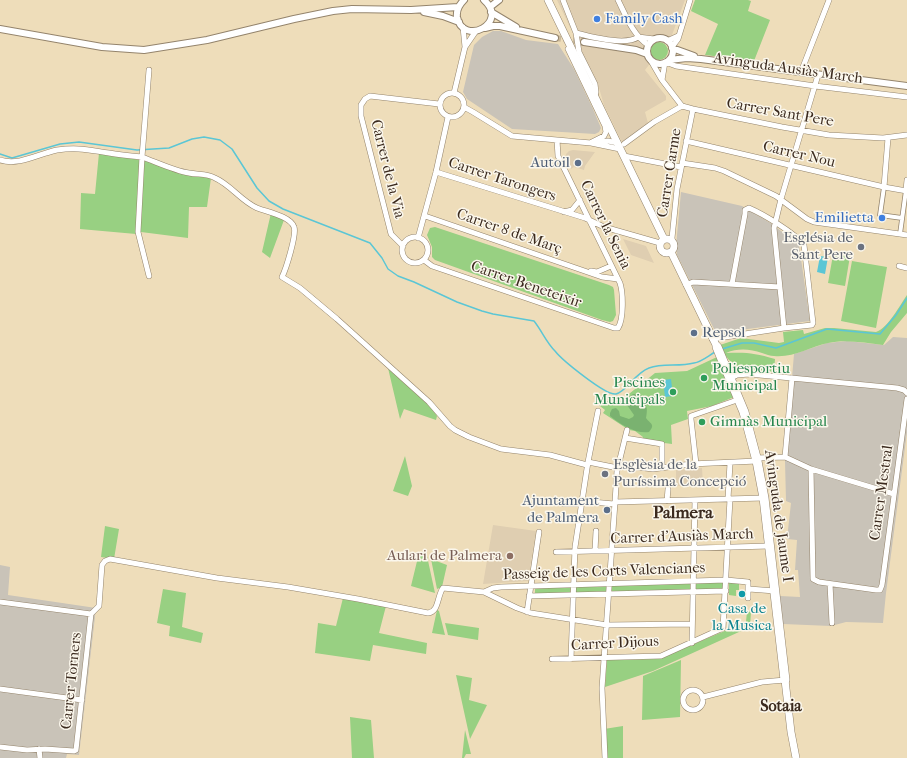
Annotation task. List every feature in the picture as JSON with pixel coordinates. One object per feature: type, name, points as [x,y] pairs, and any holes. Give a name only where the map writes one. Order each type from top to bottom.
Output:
[{"type":"highway","name":"Avinguda de Jaume I","points":[[716,347],[740,398],[757,460],[764,498],[785,680]]},
{"type":"main road","points":[[548,0],[570,49],[621,148],[665,241],[674,246],[671,252]]},
{"type":"main road","points":[[665,241],[660,247],[663,252],[671,252]]},
{"type":"main road","points":[[671,252],[716,347]]},
{"type":"main road","points":[[785,680],[791,732],[796,758]]},
{"type":"street","points":[[464,0],[458,7],[457,15],[461,25],[465,47]]},
{"type":"street","points":[[484,0],[491,9],[508,23],[524,32]]},
{"type":"street","points":[[485,28],[490,20],[491,9],[499,0]]},
{"type":"street","points":[[544,0],[561,30]]},
{"type":"street","points":[[563,0],[576,33],[579,52],[595,84],[595,96]]},
{"type":"street","points":[[618,0],[638,37],[648,45]]},
{"type":"street","points":[[662,80],[667,61],[672,54],[672,48],[676,42],[690,0]]},
{"type":"street","points":[[801,72],[829,0]]},
{"type":"street","points":[[0,30],[102,47],[144,50],[207,40],[333,11],[352,9],[411,10],[458,7]]},
{"type":"street","points":[[411,10],[444,16],[469,30],[476,31],[493,26],[500,26],[555,38]]},
{"type":"street","points":[[454,93],[465,47],[476,31]]},
{"type":"street","points":[[576,33],[586,36],[624,41],[634,40],[638,37],[654,39],[661,38],[667,41],[672,48],[701,59]]},
{"type":"street","points":[[667,41],[678,36]]},
{"type":"street","points":[[636,50],[648,45],[654,39]]},
{"type":"street","points":[[584,42],[636,50],[647,54]]},
{"type":"street","points":[[621,148],[654,122],[682,106],[662,80],[647,54],[648,45]]},
{"type":"street","points":[[570,49],[605,126],[606,132],[604,136],[591,143]]},
{"type":"street","points":[[651,61],[658,64],[687,58],[701,59],[907,86]]},
{"type":"street","name":"Avinguda Ausiàs March","points":[[667,61],[676,66],[815,86],[907,97]]},
{"type":"street","points":[[149,70],[138,232],[149,276]]},
{"type":"street","points":[[784,328],[774,228],[781,199],[818,75]]},
{"type":"street","points":[[464,107],[460,114],[456,117],[448,117],[441,112],[439,104],[443,97],[450,93],[454,93],[461,98],[464,107],[512,136],[591,143],[608,141],[621,148],[682,165],[717,169],[781,199],[807,219],[814,222],[907,235]]},
{"type":"street","name":"Carrer de la Via","points":[[403,246],[391,234],[361,116],[361,104],[370,96],[439,104]]},
{"type":"street","name":"Carrer Sant Pere","points":[[682,106],[829,134],[888,138],[907,135]]},
{"type":"street","name":"Carrer Carme","points":[[665,241],[672,238],[675,200],[693,109]]},
{"type":"street","points":[[418,238],[436,172],[448,117]]},
{"type":"street","points":[[888,138],[880,215],[902,217]]},
{"type":"street","name":"Carrer la Senia","points":[[557,140],[558,156],[621,287],[621,324]]},
{"type":"street","name":"Carrer Nou","points":[[686,141],[884,188],[906,190]]},
{"type":"street","points":[[0,160],[10,162],[55,151],[76,148],[114,154],[143,155],[188,173],[206,174],[216,178],[248,203],[257,208],[275,213],[291,222],[295,230],[287,265],[282,278],[300,288],[387,364],[429,402],[450,426],[460,433],[501,449],[550,455],[588,463],[644,469],[696,464],[730,463],[785,457],[811,469],[894,494]]},
{"type":"street","name":"Carrer Tarongers","points":[[436,172],[561,212],[585,218],[604,227],[665,241]]},
{"type":"street","points":[[900,234],[907,180]]},
{"type":"street","name":"Carrer Tarongers","points":[[561,212],[572,210],[578,205],[580,200]]},
{"type":"street","points":[[712,338],[812,325],[813,323],[804,245],[775,222],[749,208],[746,210],[732,284]]},
{"type":"street","name":"Carrer Tarongers","points":[[561,212],[586,212]]},
{"type":"street","name":"Carrer 8 de Març","points":[[425,216],[602,277],[618,279]]},
{"type":"street","points":[[411,238],[418,238],[422,239],[427,245],[428,253],[424,260],[417,263],[410,262],[404,257],[403,246],[411,238]]},
{"type":"street","name":"Carrer Beneteixir","points":[[424,260],[432,266],[614,328],[618,328],[621,324]]},
{"type":"street","name":"Carrer 8 de Març","points":[[584,270],[597,272],[611,266]]},
{"type":"street","points":[[898,266],[907,268]]},
{"type":"street","points":[[686,285],[693,282],[780,286]]},
{"type":"street","points":[[723,360],[739,371]]},
{"type":"street","points":[[730,375],[733,371],[749,374]]},
{"type":"street","points":[[730,375],[749,374],[902,388],[907,392]]},
{"type":"street","points":[[785,457],[792,378]]},
{"type":"street","points":[[696,464],[690,419],[691,416],[740,398]]},
{"type":"street","name":"Carrer Mestral","points":[[830,584],[876,590],[881,589],[907,399]]},
{"type":"street","points":[[571,659],[574,552],[581,503],[598,411]]},
{"type":"street","points":[[605,758],[602,688],[614,503],[619,466],[627,430]]},
{"type":"street","points":[[625,438],[662,444],[662,468]]},
{"type":"street","points":[[726,591],[730,463]]},
{"type":"street","points":[[811,469],[812,578],[814,580],[830,584],[832,623]]},
{"type":"street","points":[[668,489],[668,501]]},
{"type":"street","points":[[564,504],[764,498]]},
{"type":"street","points":[[692,643],[694,500]]},
{"type":"street","points":[[579,520],[596,520]]},
{"type":"street","name":"Carrer d'Ausiàs March","points":[[595,551],[596,531]]},
{"type":"street","points":[[527,612],[539,532]]},
{"type":"street","name":"Carrer d'Ausiàs March","points":[[556,552],[769,546]]},
{"type":"street","points":[[0,602],[91,614],[99,606],[102,565],[105,561],[110,559],[217,578],[358,599],[428,613],[432,613],[435,610],[440,592],[443,588],[484,592],[527,612],[572,620],[607,625],[692,624]]},
{"type":"street","points":[[726,580],[748,582],[748,598]]},
{"type":"street","name":"Passeig de les Corts Valencianes","points":[[484,592],[497,587],[531,585],[726,580]]},
{"type":"street","points":[[748,589],[775,591]]},
{"type":"street","name":"Passeig de les Corts Valencianes","points":[[529,596],[726,591]]},
{"type":"street","name":"Carrer Dijous","points":[[552,659],[661,656],[723,628],[726,591]]},
{"type":"street","name":"Carrer Torners","points":[[39,749],[75,751],[91,614]]},
{"type":"street","points":[[703,697],[762,682],[785,680]]},
{"type":"street","points":[[0,689],[82,700]]},
{"type":"street","points":[[688,691],[698,691],[703,697],[702,704],[696,710],[689,709],[684,704],[684,696],[688,691]]},
{"type":"street","points":[[0,747],[30,750],[39,749],[40,758]]},
{"type":"shaded area","points":[[557,0],[685,0],[672,35],[645,70],[666,96],[666,100],[645,112],[648,123],[630,138],[622,142],[604,105],[599,88]]},
{"type":"shaded area","points":[[493,31],[501,31],[526,40],[558,44],[574,69],[593,109],[601,128],[599,132],[595,134],[512,129],[467,99],[463,92],[474,45],[482,37]]},
{"type":"shaded area","name":"Autoil","points":[[573,150],[595,152],[585,166],[584,170],[574,167],[571,169],[566,154]]},
{"type":"shaded area","points":[[681,192],[742,206],[772,224],[799,245],[810,321],[716,333],[677,255],[676,246]]},
{"type":"shaded area","points":[[623,239],[646,246],[654,263],[631,255]]},
{"type":"shaded area","points":[[893,337],[907,338],[907,432],[883,623],[846,622],[831,626],[783,624],[780,596],[800,597],[798,570],[795,570],[797,540],[787,539],[791,503],[786,501],[785,461],[794,354],[827,343],[847,341],[884,345]]},
{"type":"shaded area","points":[[702,468],[703,484],[676,486],[676,470]]},
{"type":"shaded area","name":"Aulari de Palmera","points":[[493,525],[536,531],[528,581],[483,584]]},
{"type":"shaded area","points":[[0,565],[10,567],[8,595],[96,608],[79,755],[67,754],[66,758],[0,758]]},
{"type":"green space","points":[[695,0],[748,0],[751,1],[748,11],[770,20],[754,61],[705,55],[718,24],[691,11]]},
{"type":"green space","points":[[659,42],[665,45],[668,51],[665,57],[659,60],[653,57],[650,51],[653,45]]},
{"type":"green space","points":[[99,153],[146,161],[192,176],[211,178],[207,207],[189,207],[188,238],[141,232],[136,234],[80,229],[81,193],[95,194]]},
{"type":"green space","points":[[271,213],[284,220],[270,258],[262,252]]},
{"type":"green space","points":[[435,227],[613,287],[616,315],[613,321],[610,322],[602,320],[435,260],[432,257],[432,247],[427,235],[430,228]]},
{"type":"green space","points":[[833,255],[850,256],[845,286],[828,283]]},
{"type":"green space","points":[[852,261],[887,267],[876,328],[841,321]]},
{"type":"green space","points":[[907,295],[907,313],[891,332],[883,345],[842,341],[828,343],[795,354],[781,356],[771,356],[744,350],[735,350],[726,353],[750,353],[775,359],[774,372],[742,368],[734,364],[728,359],[720,345],[741,338],[779,343],[784,342],[783,332],[803,330],[804,334],[825,328],[876,332],[885,326]]},
{"type":"green space","points":[[717,357],[734,397],[712,406],[687,411],[688,419],[671,425],[672,444],[642,440],[643,437],[635,431],[629,430],[603,413],[605,410],[595,402],[596,396],[614,404],[619,402],[655,373],[687,371]]},
{"type":"green space","points":[[388,368],[428,403],[437,416],[436,420],[404,409],[400,419]]},
{"type":"green space","points":[[633,394],[640,394],[646,405],[646,418],[652,424],[649,432],[639,432],[629,428],[610,416],[612,409],[616,408],[619,411],[620,416],[629,419],[633,417],[634,415],[627,405],[628,398]]},
{"type":"green space","points":[[405,456],[412,486],[408,496],[393,491]]},
{"type":"green space","points":[[105,526],[119,529],[114,559],[101,557]]},
{"type":"green space","points":[[419,553],[427,556],[435,593],[411,586]]},
{"type":"green space","points":[[431,559],[447,565],[442,587],[437,589]]},
{"type":"green space","points":[[695,582],[725,582],[724,590],[695,590]]},
{"type":"green space","points":[[729,582],[739,583],[739,590],[736,590],[736,596],[729,595]]},
{"type":"green space","points":[[690,583],[690,591],[612,592],[612,585]]},
{"type":"green space","points":[[576,585],[607,585],[607,593],[576,593]]},
{"type":"green space","points":[[571,586],[570,593],[535,594],[535,588]]},
{"type":"green space","points":[[163,589],[186,593],[182,627],[203,633],[201,643],[169,636],[170,626],[157,623]]},
{"type":"green space","points":[[343,598],[386,606],[379,633],[427,643],[426,654],[373,645],[370,661],[315,653],[318,623],[336,626]]},
{"type":"green space","points":[[437,610],[439,611],[445,635],[432,633]]},
{"type":"green space","points":[[747,611],[751,612],[750,627],[653,671],[605,687],[607,660],[656,659],[663,657],[746,622]]},
{"type":"green space","points":[[445,623],[479,628],[478,640],[448,635]]},
{"type":"green space","points":[[681,660],[680,717],[642,720],[643,676]]},
{"type":"green space","points":[[456,675],[472,678],[469,700],[487,705],[470,739]]},
{"type":"green space","points":[[350,717],[371,720],[374,758],[352,758]]},
{"type":"green space","points":[[623,726],[623,758],[606,758],[604,729]]},
{"type":"green space","points":[[465,730],[471,754],[466,754],[464,758],[462,758]]},
{"type":"water","points":[[820,256],[828,257],[825,274],[817,272]]},
{"type":"water","points":[[671,379],[673,396],[665,397],[663,380]]},
{"type":"waterway","points":[[0,154],[12,158],[60,144],[79,142],[137,150],[169,148],[192,139],[204,137],[220,140],[232,149],[257,188],[269,201],[283,209],[370,243],[382,258],[388,269],[398,276],[457,302],[482,311],[534,321],[559,356],[584,377],[611,393],[620,393],[639,374],[649,368],[683,365],[697,362],[715,352]]},
{"type":"waterway","points":[[722,349],[742,343],[754,343],[776,348],[827,329],[880,334],[896,315],[907,298]]},
{"type":"tunnel","points":[[555,38],[584,42]]},
{"type":"place","name":"Family Cash","points":[[597,19]]},
{"type":"place","name":"Autoil","points":[[578,163]]},
{"type":"place","name":"Emilietta","points":[[882,218]]},
{"type":"place","name":"Església de Sant Pere","points":[[861,247]]},
{"type":"place","name":"Repsol","points":[[694,333]]},
{"type":"place","name":"Poliesportiu Municipal","points":[[704,378]]},
{"type":"place","name":"Piscines Municipals","points":[[673,392]]},
{"type":"place","name":"Gimnàs Municipal","points":[[702,422]]},
{"type":"place","name":"Esglèsia de la Puríssima Concepció","points":[[605,474]]},
{"type":"place","name":"Ajuntament de Palmera","points":[[607,510]]},
{"type":"place","name":"Aulari de Palmera","points":[[510,556]]},
{"type":"place","name":"Casa de la Musica","points":[[742,594]]},
{"type":"district","name":"Palmera","points":[[683,514]]},
{"type":"district","name":"Sotaia","points":[[781,707]]}]
